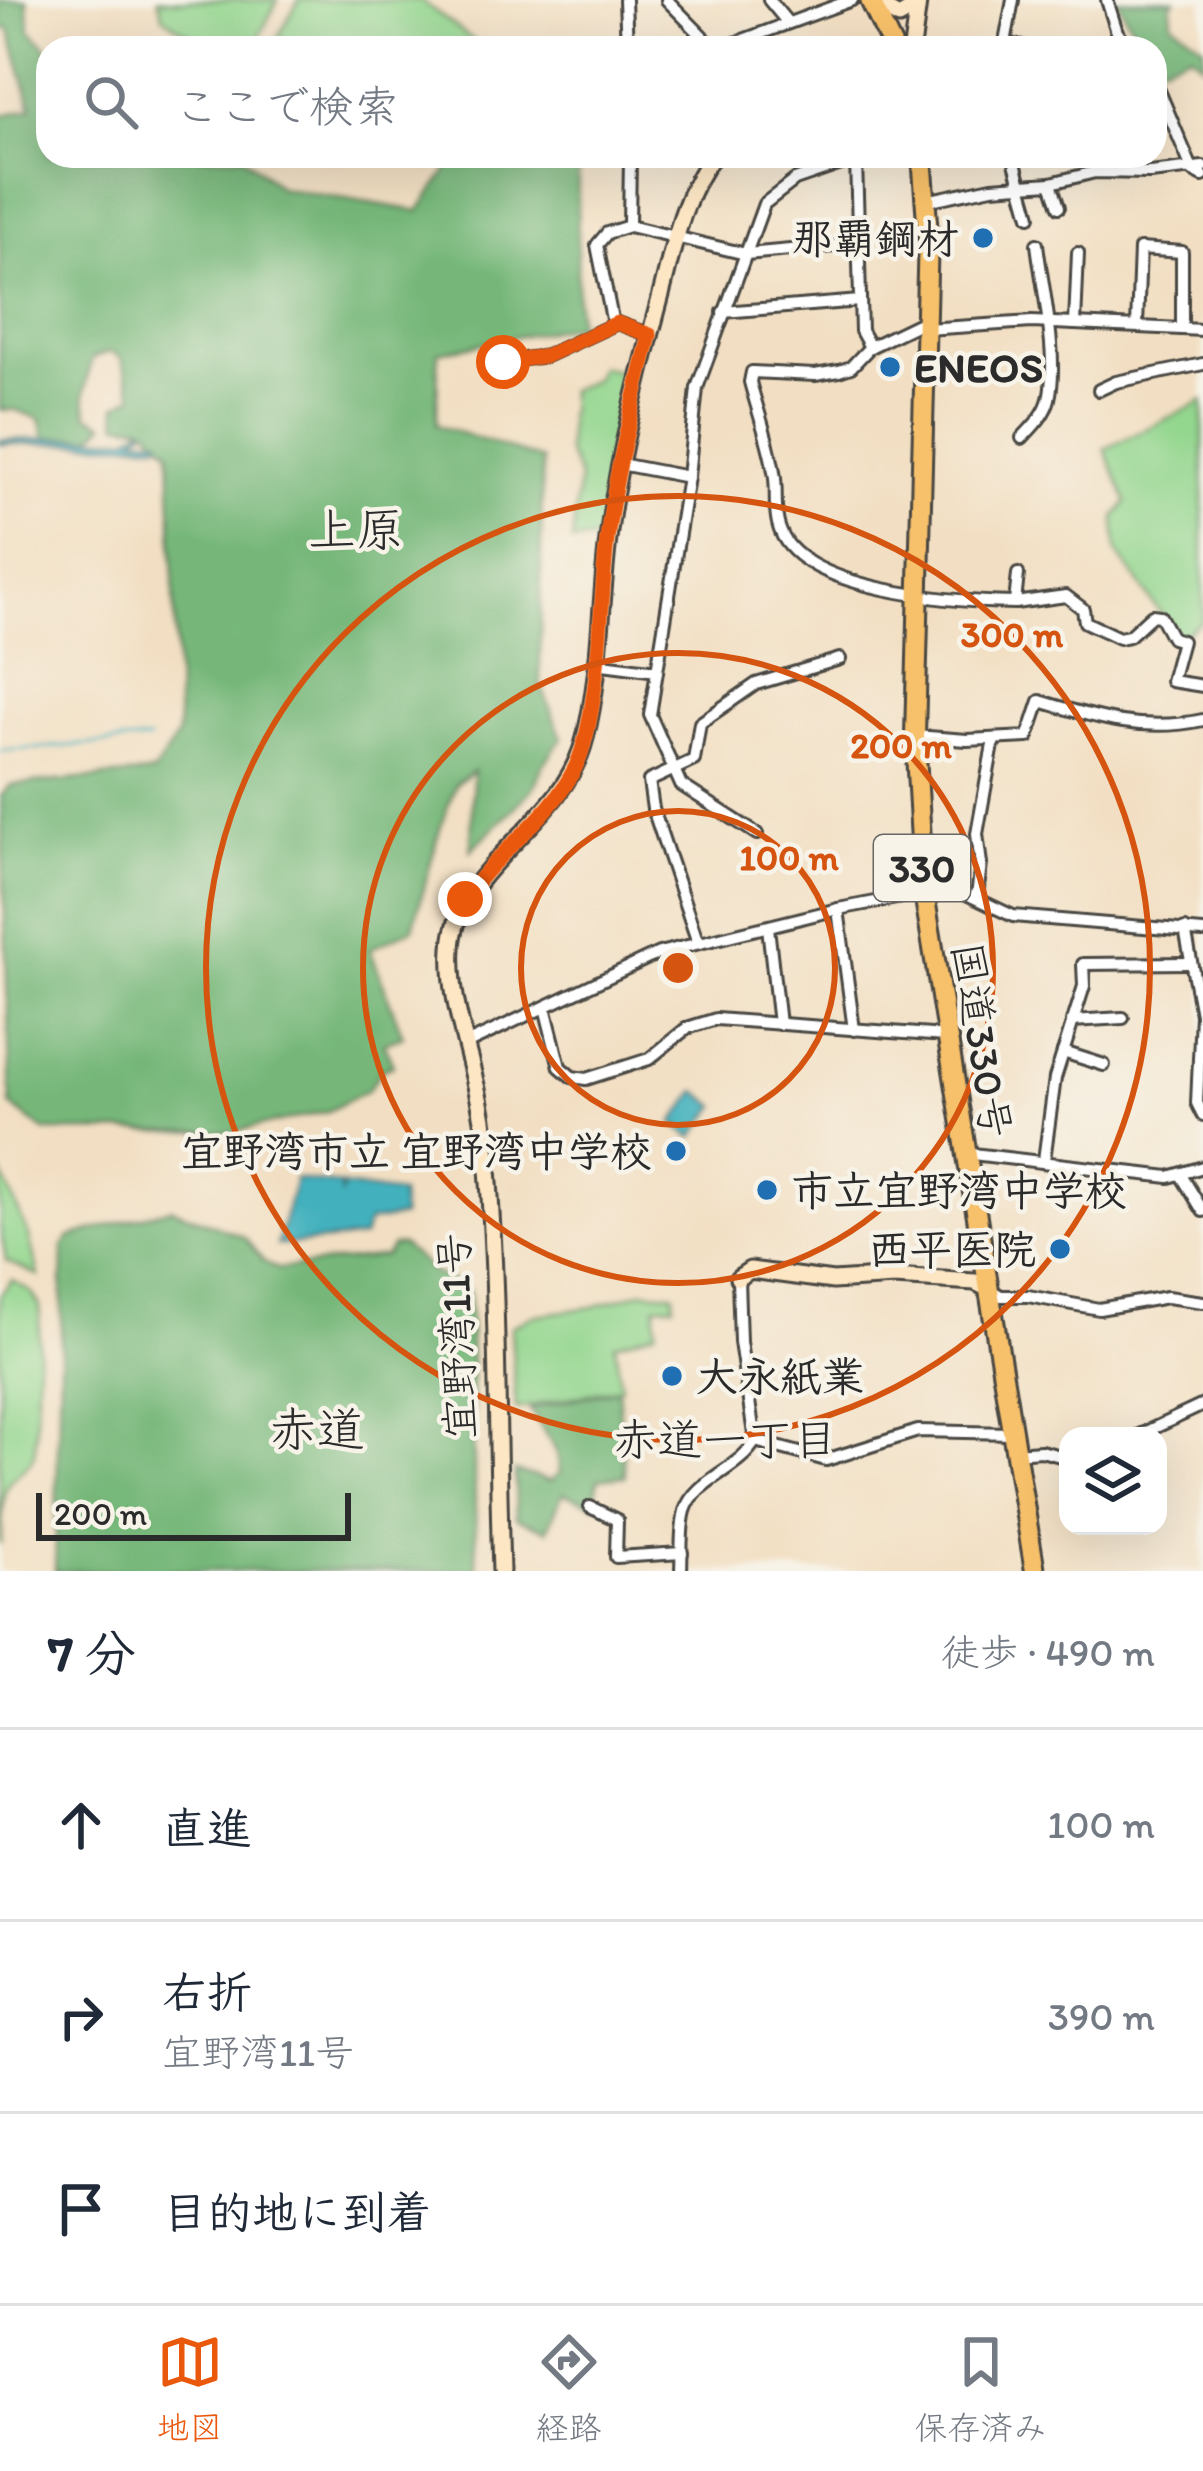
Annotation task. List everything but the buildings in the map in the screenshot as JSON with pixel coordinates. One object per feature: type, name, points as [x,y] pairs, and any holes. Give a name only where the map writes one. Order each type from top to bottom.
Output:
[{"type":"highway","points":[[870,1],[887,36]]},
{"type":"highway","name":"国道330号","points":[[923,168],[926,324],[915,736],[924,893],[1035,1571]]},
{"type":"street","points":[[625,0],[626,36]]},
{"type":"street","points":[[667,0],[705,36]]},
{"type":"street","points":[[769,0],[788,23]]},
{"type":"street","points":[[752,36],[852,0]]},
{"type":"street","points":[[870,1],[899,16],[918,0]]},
{"type":"street","points":[[914,36],[918,0]]},
{"type":"street","points":[[1006,36],[1012,0]]},
{"type":"street","points":[[1107,0],[1121,36]]},
{"type":"street","points":[[926,201],[1095,172],[1200,171],[1167,105]]},
{"type":"street","points":[[629,226],[630,168]]},
{"type":"street","name":"宜野湾11号","points":[[501,1571],[486,1149],[464,1048],[452,944],[460,908],[478,880],[531,829],[568,782],[587,730],[620,464],[676,238],[694,183],[704,168]]},
{"type":"street","points":[[757,834],[694,796],[673,770],[650,715],[688,477],[697,388],[764,204],[795,180],[832,168]]},
{"type":"street","points":[[856,168],[861,331],[870,347]]},
{"type":"street","points":[[1017,168],[1030,216]]},
{"type":"street","points":[[1051,183],[1059,207]]},
{"type":"street","points":[[613,324],[597,245],[607,233],[629,226],[746,254],[856,244]]},
{"type":"street","points":[[1022,438],[1043,415],[1050,395],[1037,244]]},
{"type":"street","points":[[1137,326],[1140,249],[1182,252],[1182,328]]},
{"type":"street","points":[[1075,324],[1078,253]]},
{"type":"street","points":[[723,312],[860,301]]},
{"type":"street","points":[[503,362],[546,356],[613,324],[650,335]]},
{"type":"street","points":[[1203,330],[926,324],[870,347],[839,371],[815,375],[752,372],[750,382],[775,474],[779,527],[786,542],[806,561],[867,587],[1015,603],[1066,596],[1083,609],[1084,622],[1119,638],[1129,636],[1152,616],[1160,616],[1172,638],[1182,641],[1171,682],[1203,686]]},
{"type":"street","points":[[1099,390],[1116,382],[1203,364]]},
{"type":"street","points":[[620,464],[688,477]]},
{"type":"street","points":[[1015,603],[1018,574]]},
{"type":"street","points":[[698,943],[652,809],[649,782],[694,760],[700,723],[756,684],[840,659]]},
{"type":"street","points":[[595,663],[657,671]]},
{"type":"street","points":[[915,736],[1028,737],[1040,701],[1117,724],[1203,720]]},
{"type":"street","points":[[977,896],[981,864],[977,834],[994,739]]},
{"type":"street","points":[[464,1048],[658,953],[924,893],[960,891],[1013,916],[1203,932]]},
{"type":"street","points":[[838,909],[854,1030]]},
{"type":"street","points":[[768,927],[779,1024]]},
{"type":"street","points":[[1185,929],[1201,1014],[1197,1103],[1203,1115]]},
{"type":"street","points":[[1044,1160],[1055,1078],[1084,986],[1083,964],[1189,963]]},
{"type":"street","points":[[545,1007],[560,1067],[572,1077],[586,1079],[649,1059],[687,1028],[716,1018],[945,1036]]},
{"type":"street","points":[[1072,1021],[1123,1018]]},
{"type":"street","points":[[1063,1052],[1104,1065]]},
{"type":"street","points":[[964,1153],[1169,1177],[1203,1167]]},
{"type":"street","points":[[1181,1175],[1203,1211]]},
{"type":"street","points":[[681,1571],[684,1515],[690,1501],[748,1453],[754,1441],[740,1342],[738,1278],[750,1270],[833,1281],[894,1277],[975,1282],[1001,1296],[1099,1309],[1167,1297],[1203,1302]]},
{"type":"street","points":[[1156,1427],[1203,1405]]},
{"type":"street","points":[[754,1441],[826,1460],[918,1431],[1012,1443],[1059,1455]]},
{"type":"street","points":[[590,1507],[617,1520],[616,1558],[682,1553]]},
{"type":"green space","points":[[0,0],[27,0],[30,30],[36,36],[36,168],[257,168],[280,188],[419,211],[449,168],[578,168],[577,325],[438,352],[437,425],[542,460],[540,683],[562,738],[533,789],[471,850],[473,771],[456,784],[413,928],[370,949],[403,1036],[384,1043],[393,1065],[382,1069],[368,1090],[326,1112],[232,1132],[44,1131],[11,1105],[1,796],[11,785],[153,773],[178,735],[170,450],[145,426],[118,423],[116,406],[134,396],[121,358],[110,352],[92,358],[84,395],[88,415],[105,424],[92,437],[45,438],[40,419],[0,410],[0,116],[32,108],[9,28],[0,29]]},
{"type":"green space","points":[[158,0],[278,0],[259,36],[192,36],[163,17]]},
{"type":"green space","points":[[299,0],[420,0],[468,36],[279,36]]},
{"type":"green space","points":[[1117,0],[1175,0],[1172,22],[1203,45],[1203,65],[1191,53],[1167,62],[1167,36],[1137,36]]},
{"type":"green space","points":[[600,366],[632,375],[598,539],[572,542],[579,478],[567,451],[569,390],[594,380]]},
{"type":"green space","points":[[1203,401],[1203,620],[1183,635],[1175,634],[1117,552],[1115,517],[1127,502],[1105,449]]},
{"type":"green space","points":[[0,1169],[29,1236],[39,1276],[6,1261],[0,1226]]},
{"type":"green space","points":[[171,1208],[244,1237],[263,1261],[278,1269],[385,1256],[392,1246],[402,1245],[434,1273],[464,1286],[469,1293],[477,1571],[55,1571],[63,1247],[70,1237]]},
{"type":"green space","points":[[12,1280],[31,1292],[40,1306],[35,1448],[31,1460],[7,1486],[0,1545],[0,1295]]},
{"type":"green space","points":[[644,1291],[674,1293],[674,1305],[656,1305],[656,1331],[615,1344],[621,1387],[516,1409],[511,1327],[531,1316],[593,1307]]},
{"type":"green space","points":[[618,1389],[625,1476],[598,1479],[595,1505],[563,1493],[547,1530],[516,1518],[515,1471],[550,1481],[560,1472],[557,1453],[530,1409]]},
{"type":"water","points":[[143,428],[136,438],[160,438],[160,443],[0,444],[0,440],[128,437]]},
{"type":"water","points":[[697,1091],[717,1106],[693,1138],[673,1123]]},
{"type":"water","points":[[295,1179],[340,1185],[341,1193],[344,1186],[400,1194],[402,1217],[368,1222],[363,1238],[277,1245]]},
{"type":"waterway","points":[[0,751],[149,740]]},
{"type":"place","name":"那覇鋼材","points":[[983,238]]},
{"type":"place","name":"ENEOS","points":[[890,367]]},
{"type":"place","name":"宜野湾市立 宜野湾中学校","points":[[676,1151]]},
{"type":"place","name":"市立宜野湾中学校","points":[[767,1190]]},
{"type":"place","name":"西平医院","points":[[1060,1249]]},
{"type":"place","name":"大永紙業","points":[[672,1376]]},
{"type":"district","name":"上原","points":[[356,529]]},
{"type":"district","name":"赤道","points":[[317,1429]]},
{"type":"district","name":"赤道一丁目","points":[[725,1439]]},
{"type":"route","points":[[465,899],[546,812],[578,763],[587,730],[608,535],[650,335],[617,323],[546,356],[503,362]]}]
